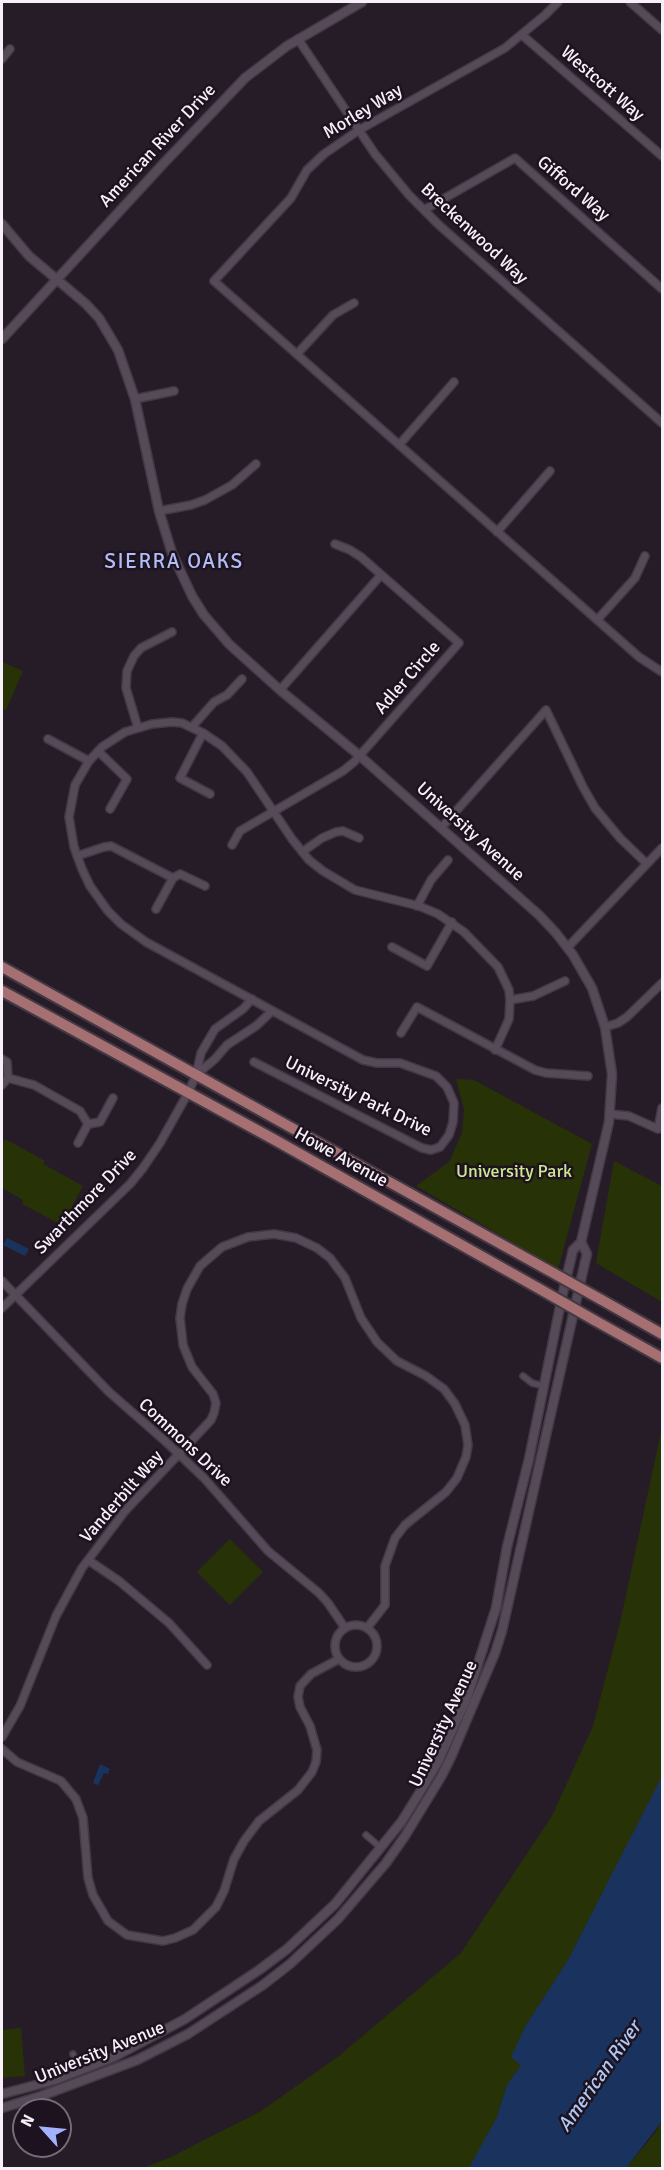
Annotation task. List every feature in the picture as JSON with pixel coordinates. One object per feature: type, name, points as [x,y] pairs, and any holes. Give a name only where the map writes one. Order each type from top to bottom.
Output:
[{"type":"main road","name":"Howe Avenue","points":[[2,967],[663,1334]]},
{"type":"main road","name":"Howe Avenue","points":[[2,991],[663,1358]]},
{"type":"street","name":"American River Drive","points":[[2,339],[230,93],[269,58],[362,2]]},
{"type":"street","name":"Morley Way","points":[[558,2],[522,35],[490,56],[359,130],[324,154],[312,165],[291,198],[214,281],[639,657],[663,672]]},
{"type":"street","points":[[630,2],[663,30]]},
{"type":"street","name":"Westcott Way","points":[[522,35],[663,156]]},
{"type":"street","name":"Breckenwood Way","points":[[298,39],[389,172],[424,210],[663,423]]},
{"type":"street","points":[[2,59],[10,49]]},
{"type":"street","name":"Gifford Way","points":[[424,210],[515,158],[663,289]]},
{"type":"street","name":"University Avenue","points":[[2,224],[5,231],[29,256],[76,295],[99,318],[118,350],[135,399],[159,511],[179,569],[204,615],[229,644],[280,690],[360,756],[539,915],[568,947],[592,988],[605,1027],[612,1074],[610,1114],[581,1242],[573,1250],[529,1459],[507,1547],[496,1608],[467,1698],[438,1762],[402,1821],[335,1904],[287,1949],[260,1970],[185,2019],[114,2057],[55,2080],[2,2094]]},
{"type":"street","points":[[297,354],[333,315],[354,303]]},
{"type":"street","points":[[399,445],[454,382]]},
{"type":"street","points":[[135,399],[174,391]]},
{"type":"street","points":[[159,511],[205,500],[232,485],[256,464]]},
{"type":"street","points":[[497,532],[550,471]]},
{"type":"street","name":"Adler Circle","points":[[334,544],[350,550],[459,643],[360,756]]},
{"type":"street","points":[[597,620],[635,578],[645,556]]},
{"type":"street","points":[[280,690],[381,575]]},
{"type":"street","points":[[138,728],[126,688],[127,671],[134,656],[141,648],[172,632]]},
{"type":"street","points":[[192,727],[214,702],[226,695],[242,679]]},
{"type":"street","points":[[441,828],[546,710],[583,787],[596,808],[620,838],[647,864]]},
{"type":"street","name":"University Park Drive","points":[[255,1062],[422,1148],[431,1150],[440,1147],[449,1135],[453,1122],[454,1103],[447,1087],[436,1076],[400,1063],[377,1064],[363,1060],[146,942],[121,924],[96,895],[77,856],[70,832],[71,801],[75,785],[89,761],[98,751],[114,738],[138,728],[166,722],[182,723],[203,733],[222,746],[241,765],[302,852],[323,871],[355,890],[374,897],[417,906],[452,922],[464,932],[498,967],[504,977],[510,1000],[509,1019],[495,1050]]},
{"type":"street","points":[[203,733],[180,778],[210,794]]},
{"type":"street","points":[[48,739],[89,761]]},
{"type":"street","points":[[98,751],[127,779],[110,809]]},
{"type":"street","points":[[232,845],[240,831],[343,771],[360,756]]},
{"type":"street","points":[[302,852],[322,838],[336,832],[343,831],[359,838]]},
{"type":"street","points":[[77,856],[104,846],[111,846],[173,878]]},
{"type":"street","points":[[568,947],[663,848]]},
{"type":"street","points":[[417,906],[431,880],[448,860]]},
{"type":"street","points":[[156,909],[173,878],[180,874],[205,886]]},
{"type":"street","points":[[392,946],[427,966],[452,922]]},
{"type":"street","points":[[510,1000],[533,996],[564,981]]},
{"type":"street","points":[[605,1027],[627,1017],[663,983]]},
{"type":"street","points":[[196,1075],[201,1053],[215,1029],[243,1009],[252,999]]},
{"type":"street","points":[[401,1033],[417,1007],[535,1070],[588,1076]]},
{"type":"street","points":[[196,1075],[227,1045],[256,1026],[272,1011]]},
{"type":"street","points":[[2,1059],[7,1062],[8,1078],[2,1085]]},
{"type":"street","name":"Swarthmore Drive","points":[[2,1308],[130,1184],[160,1143],[196,1075]]},
{"type":"street","points":[[8,1078],[34,1085],[80,1111],[88,1124]]},
{"type":"street","points":[[88,1124],[100,1122],[113,1098]]},
{"type":"street","points":[[610,1114],[629,1116],[658,1129],[663,1108]]},
{"type":"street","points":[[78,1143],[88,1124]]},
{"type":"street","name":"Vanderbilt Way","points":[[2,1737],[24,1697],[56,1616],[88,1560],[125,1512],[211,1420],[215,1410],[213,1394],[192,1367],[186,1354],[181,1333],[182,1304],[194,1275],[211,1256],[222,1247],[235,1241],[274,1234],[296,1238],[323,1252],[345,1278],[361,1317],[377,1342],[397,1361],[426,1376],[444,1389],[455,1404],[467,1435],[466,1457],[452,1486],[405,1525],[394,1538],[385,1566],[385,1605],[367,1628]]},
{"type":"street","name":"University Avenue","points":[[2,2108],[41,2096],[156,2050],[188,2034],[263,1985],[290,1964],[338,1919],[386,1863],[405,1836],[446,1767],[502,1631],[587,1254],[581,1242]]},
{"type":"street","name":"Commons Drive","points":[[2,1281],[109,1392],[179,1454],[231,1508],[268,1551],[328,1603],[345,1628]]},
{"type":"street","points":[[523,1376],[532,1383],[544,1386]]},
{"type":"street","name":"Vanderbilt Way","points":[[88,1560],[119,1581],[169,1623],[207,1665]]},
{"type":"street","points":[[356,1625],[367,1628],[376,1639],[377,1646],[372,1660],[366,1665],[352,1667],[339,1659],[335,1652],[338,1634],[345,1628],[356,1625]]},
{"type":"street","points":[[2,1749],[17,1762],[61,1782],[76,1798],[83,1818],[88,1878],[93,1894],[108,1922],[127,1935],[163,1941],[175,1938],[193,1930],[216,1907],[224,1891],[234,1859],[244,1841],[260,1821],[298,1790],[312,1772],[317,1750],[310,1726],[300,1707],[298,1697],[300,1686],[311,1674],[339,1659]]},
{"type":"street","points":[[366,1835],[381,1848]]},
{"type":"street","points":[[73,2054],[79,2070]]},
{"type":"green space","points":[[2,662],[23,671],[6,710],[2,708]]},
{"type":"green space","name":"University Park","points":[[456,1079],[474,1080],[592,1144],[558,1269],[416,1186],[449,1162],[462,1133],[464,1109]]},
{"type":"green space","points":[[5,1139],[45,1161],[43,1164],[83,1186],[62,1225],[22,1204],[23,1200],[2,1188],[2,1145]]},
{"type":"green space","points":[[614,1161],[662,1186],[662,1302],[596,1263]]},
{"type":"green space","points":[[662,1427],[662,1777],[568,1960],[526,2025],[521,2065],[507,2085],[497,2117],[471,2167],[143,2168],[171,2157],[261,2111],[339,2056],[461,1953],[552,1816],[593,1726],[620,1623]]},
{"type":"green space","points":[[230,1539],[263,1572],[230,1605],[197,1572]]},
{"type":"green space","points":[[21,2028],[25,2076],[2,2078],[2,2030]]},
{"type":"green space","points":[[662,2121],[662,2168],[626,2168],[655,2133]]},
{"type":"water","points":[[7,1238],[29,1249],[25,1256],[3,1245]]},
{"type":"water","points":[[100,1764],[110,1769],[108,1774],[104,1773],[98,1785],[93,1783]]},
{"type":"water","name":"American River","points":[[662,1776],[662,2121],[626,2168],[469,2168],[497,2117],[507,2085],[521,2065],[511,2057],[526,2025],[568,1960]]},
{"type":"district","name":"SIERRA OAKS","points":[[174,562]]}]
